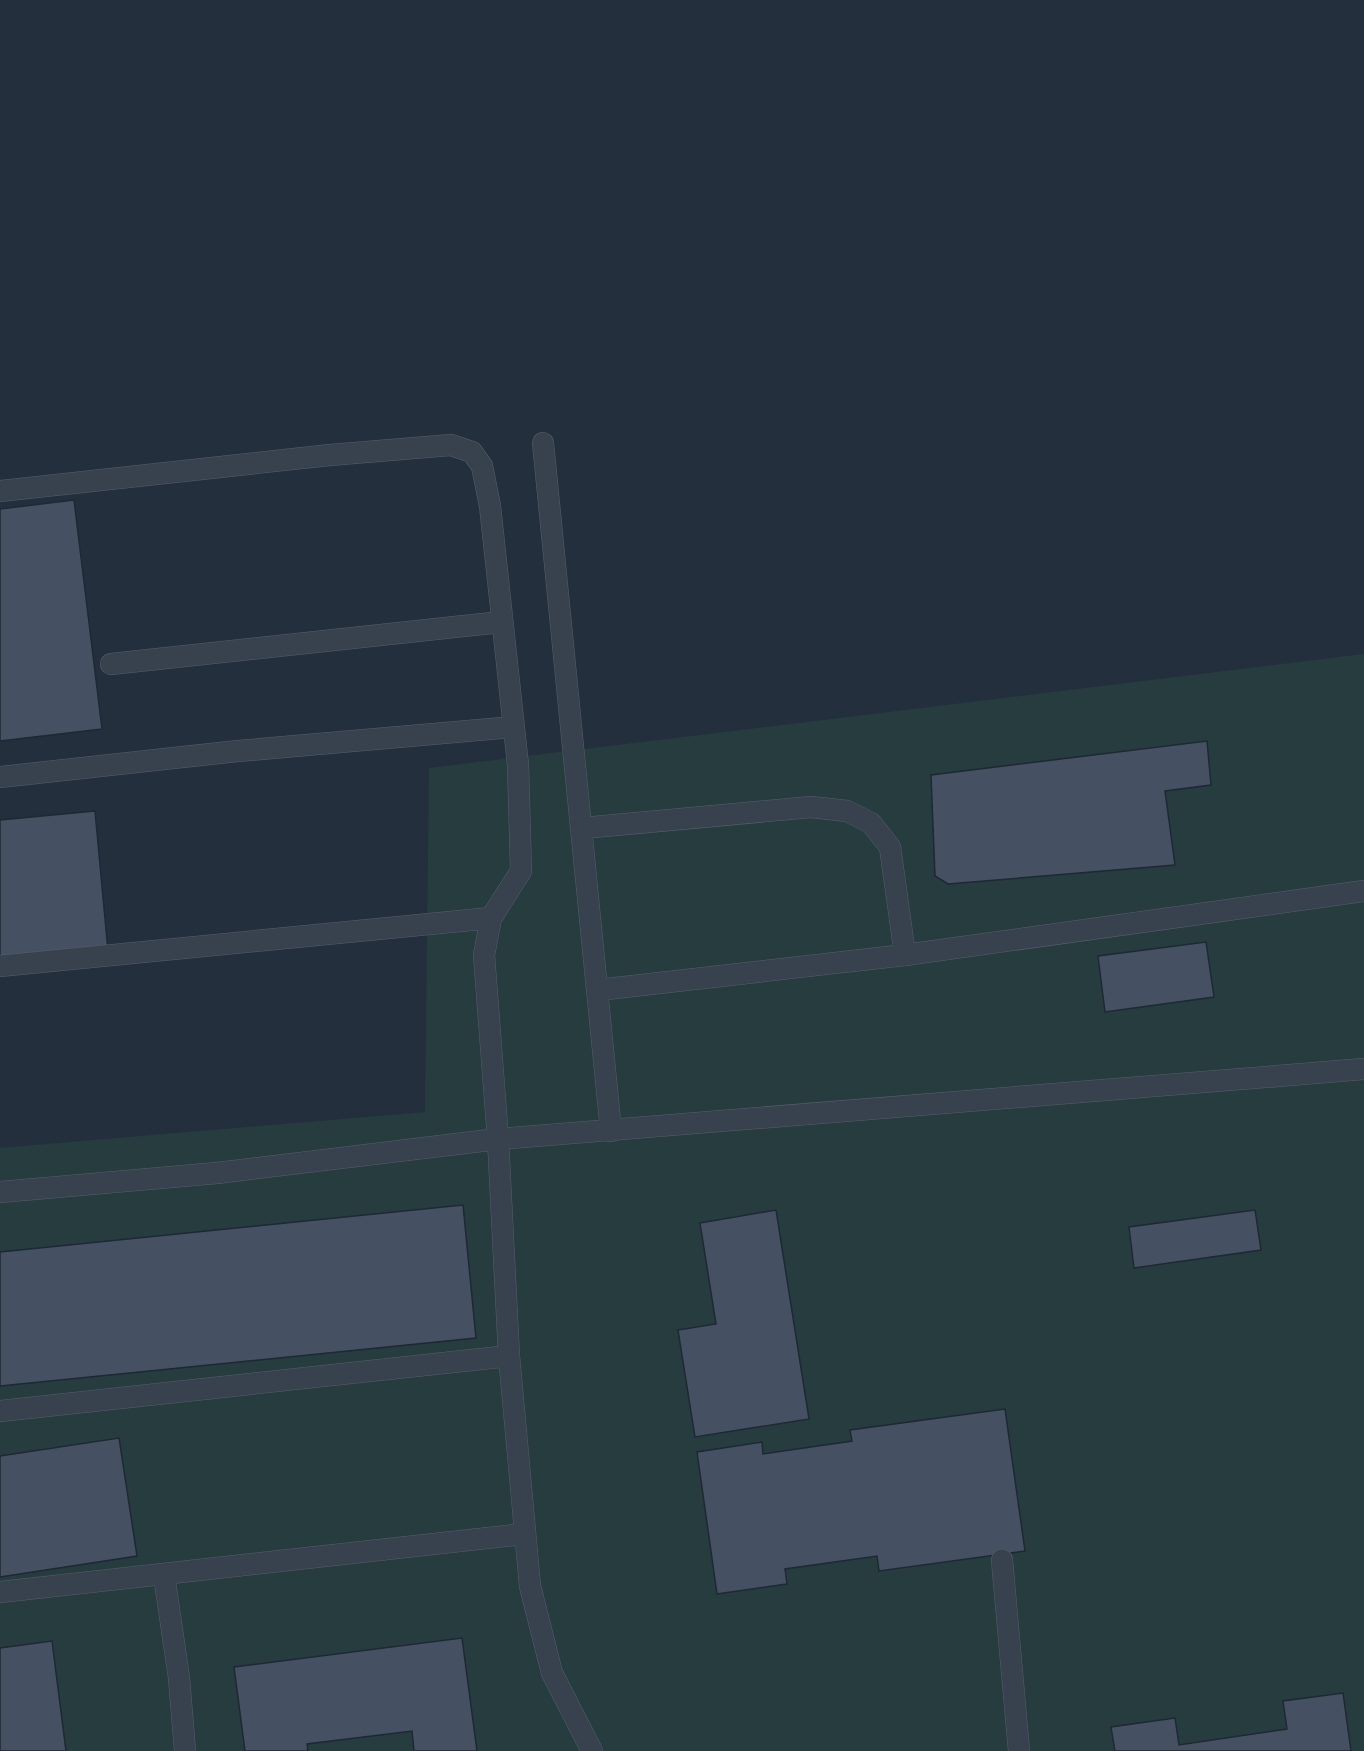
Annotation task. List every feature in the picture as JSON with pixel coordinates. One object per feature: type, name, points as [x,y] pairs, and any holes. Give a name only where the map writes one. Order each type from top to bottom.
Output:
[{"type":"lane","points":[[543,443],[583,828],[611,1131]]},
{"type":"lane","points":[[0,491],[330,455],[451,445],[472,452],[482,466],[490,506],[512,727],[518,765],[521,871],[491,918],[484,956],[484,978],[498,1139],[509,1356],[524,1534],[530,1586],[552,1673],[592,1751]]},
{"type":"lane","points":[[111,664],[501,622]]},
{"type":"lane","points":[[0,777],[238,751],[512,727]]},
{"type":"lane","points":[[583,828],[811,807],[847,811],[871,823],[890,847],[906,955]]},
{"type":"lane","points":[[598,990],[906,955],[1364,891]]},
{"type":"lane","points":[[0,966],[491,918]]},
{"type":"lane","points":[[0,1192],[217,1173],[498,1139],[1364,1069]]},
{"type":"lane","points":[[0,1411],[509,1356]]},
{"type":"lane","points":[[0,1592],[524,1534]]},
{"type":"lane","points":[[1002,1560],[1019,1751]]},
{"type":"lane","points":[[164,1575],[179,1678],[185,1751]]},
{"type":"green space","points":[[1364,654],[1364,1751],[0,1751],[0,1148],[425,1112],[429,768]]},
{"type":"building","points":[[74,500],[102,729],[0,741],[0,509]]},
{"type":"building","points":[[1207,741],[1211,785],[1165,791],[1175,865],[948,884],[935,876],[931,775]]},
{"type":"building","points":[[95,811],[108,951],[0,961],[0,820]]},
{"type":"building","points":[[1206,942],[1214,997],[1105,1012],[1098,956]]},
{"type":"building","points":[[463,1205],[476,1338],[0,1386],[0,1252]]},
{"type":"building","points":[[776,1210],[809,1419],[695,1437],[678,1330],[716,1324],[700,1223]]},
{"type":"building","points":[[1255,1210],[1261,1250],[1134,1268],[1129,1227]]},
{"type":"building","points":[[1005,1409],[1025,1551],[879,1571],[877,1556],[785,1569],[787,1584],[717,1594],[697,1452],[762,1442],[763,1454],[852,1441],[850,1430]]},
{"type":"building","points":[[119,1438],[137,1556],[0,1577],[0,1456]]},
{"type":"building","points":[[462,1638],[477,1751],[414,1751],[412,1731],[307,1744],[308,1751],[245,1751],[234,1667]]},
{"type":"building","points":[[52,1641],[66,1751],[0,1751],[0,1648]]},
{"type":"building","points":[[1343,1693],[1351,1751],[1115,1751],[1111,1727],[1175,1718],[1179,1745],[1287,1729],[1283,1701]]}]
